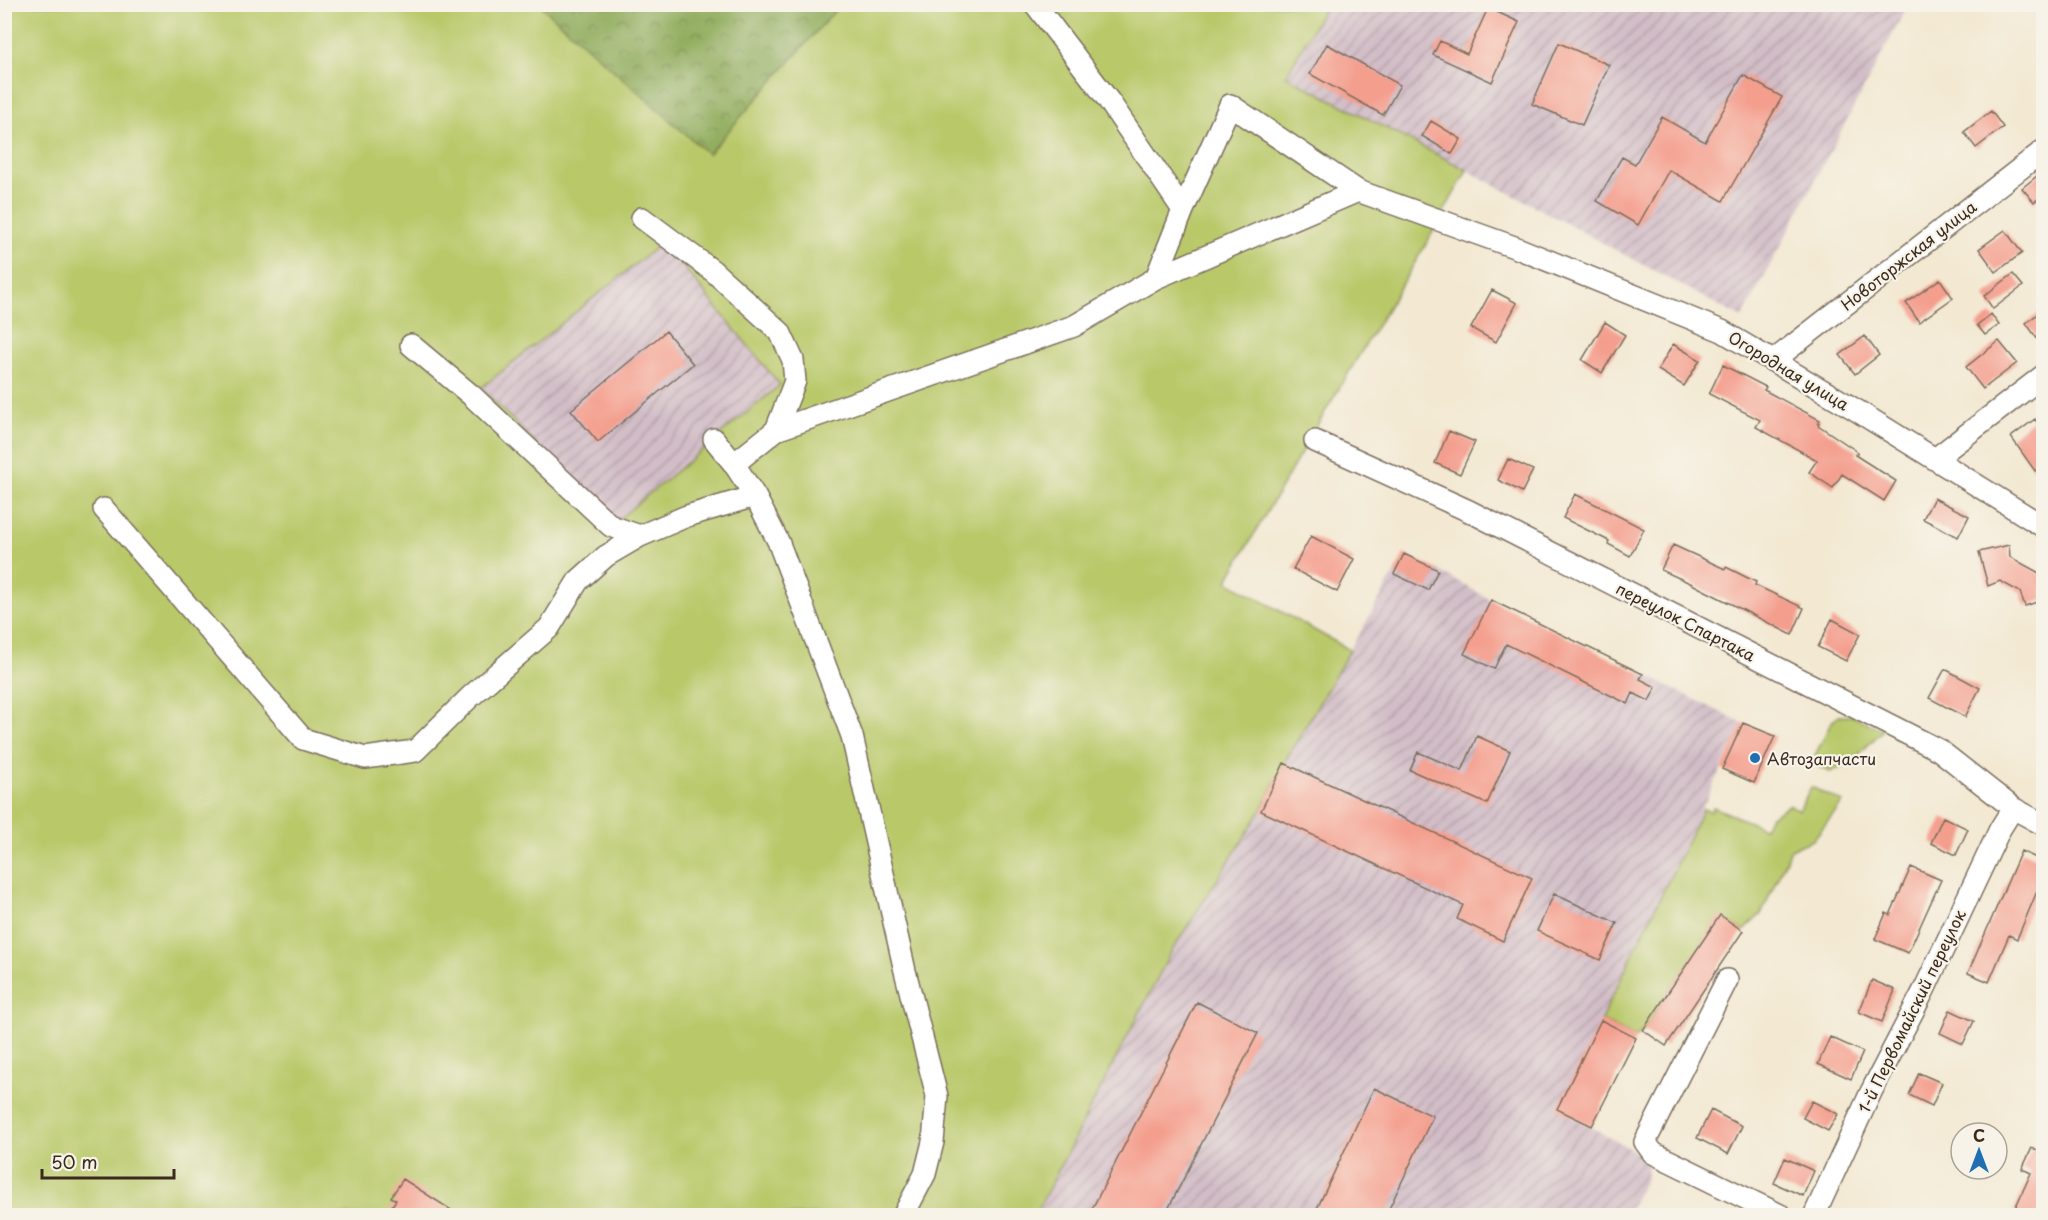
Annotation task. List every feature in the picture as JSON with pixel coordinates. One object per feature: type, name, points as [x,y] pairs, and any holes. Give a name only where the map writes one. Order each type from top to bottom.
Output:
[{"type":"street","points":[[1035,4],[1109,101],[1183,210],[1156,278]]},
{"type":"street","name":"Огородная улица","points":[[1183,210],[1230,105],[1358,191],[1517,248],[1722,331],[2043,527]]},
{"type":"street","name":"Новоторжская улица","points":[[1773,361],[2043,150]]},
{"type":"street","points":[[734,464],[776,430],[1074,326],[1156,278],[1358,191]]},
{"type":"street","points":[[642,218],[713,272],[780,332],[793,360],[795,381],[776,430]]},
{"type":"street","points":[[411,345],[471,394],[611,526],[640,536]]},
{"type":"street","points":[[1935,459],[2043,375]]},
{"type":"street","points":[[714,439],[755,496],[778,541],[852,736],[905,970],[937,1096],[933,1142],[925,1174],[903,1215]]},
{"type":"street","name":"переулок Спартака","points":[[1315,441],[1468,511],[1939,750],[2013,808],[2043,825]]},
{"type":"street","points":[[104,508],[303,739],[365,758],[415,751],[470,697],[549,628],[578,581],[606,555],[640,536],[687,516],[755,496]]},
{"type":"street","name":"1-й Первомайский переулок","points":[[1814,1215],[1871,1092],[1924,990],[2000,829],[2013,808]]},
{"type":"street","points":[[1727,980],[1645,1142],[1653,1153],[1782,1215]]},
{"type":"shaded area","points":[[1326,5],[1908,5],[1742,318],[1467,170],[1285,76]]},
{"type":"shaded area","points":[[663,242],[780,384],[614,523],[481,388]]},
{"type":"shaded area","points":[[1404,554],[1491,600],[1743,723],[1558,1109],[1649,1159],[1646,1178],[1626,1215],[1035,1216],[1171,952],[1261,811],[1284,763]]},
{"type":"green space","points":[[4,5],[1326,5],[1286,76],[1467,170],[1426,244],[1227,581],[1350,650],[1284,763],[1261,811],[1171,952],[1035,1215],[5,1215]],"holes":[[[663,242],[780,385],[614,523],[481,388]]]},
{"type":"green space","points":[[540,5],[840,5],[708,154]]},
{"type":"green space","points":[[1838,716],[1852,716],[1883,730],[1850,763],[1830,772],[1817,766],[1815,755],[1831,723]]},
{"type":"green space","points":[[1811,787],[1843,802],[1813,840],[1791,849],[1761,914],[1743,931],[1720,916],[1636,1038],[1601,1020],[1703,809],[1711,812],[1713,807],[1764,828],[1769,817],[1789,805],[1799,810]]},
{"type":"building","points":[[1488,8],[1519,22],[1492,82],[1433,55],[1440,41],[1467,54]]},
{"type":"building","points":[[1559,43],[1609,65],[1582,125],[1532,104]]},
{"type":"building","points":[[1327,44],[1400,85],[1383,115],[1310,74]]},
{"type":"building","points":[[1743,75],[1782,97],[1723,201],[1669,170],[1638,225],[1597,201],[1622,157],[1635,164],[1662,117],[1705,142]]},
{"type":"building","points":[[1991,111],[2003,127],[1976,148],[1964,132]]},
{"type":"building","points":[[1431,121],[1461,139],[1452,154],[1422,136]]},
{"type":"building","points":[[2043,171],[2043,195],[2034,202],[2022,188]]},
{"type":"building","points":[[2005,230],[2022,253],[1996,272],[1979,249]]},
{"type":"building","points":[[2013,274],[2023,286],[1993,309],[1984,296]]},
{"type":"building","points":[[1940,279],[1953,298],[1919,322],[1906,303]]},
{"type":"building","points":[[1492,290],[1517,303],[1496,342],[1471,328]]},
{"type":"building","points":[[2043,310],[2043,347],[2026,323]]},
{"type":"building","points":[[1991,314],[1999,325],[1985,335],[1977,325]]},
{"type":"building","points":[[1605,322],[1625,335],[1602,373],[1582,360]]},
{"type":"building","points":[[666,331],[693,364],[598,442],[571,410]]},
{"type":"building","points":[[1865,336],[1879,355],[1855,374],[1840,355]]},
{"type":"building","points":[[1999,341],[2017,363],[1983,389],[1966,367]]},
{"type":"building","points":[[1673,344],[1700,360],[1684,386],[1658,370]]},
{"type":"building","points":[[1723,365],[1766,387],[1764,390],[1820,420],[1818,425],[1858,452],[1855,455],[1896,481],[1884,501],[1842,474],[1833,488],[1809,472],[1817,460],[1756,427],[1760,420],[1709,394]]},
{"type":"building","points":[[2035,419],[2043,431],[2043,465],[2035,471],[2011,437]]},
{"type":"building","points":[[1449,431],[1475,442],[1460,474],[1435,463]]},
{"type":"building","points":[[1508,459],[1533,470],[1522,492],[1498,480]]},
{"type":"building","points":[[1575,494],[1644,529],[1630,556],[1608,544],[1609,541],[1563,518]]},
{"type":"building","points":[[1934,498],[1969,516],[1958,537],[1923,519]]},
{"type":"building","points":[[1311,536],[1354,559],[1337,592],[1293,569]]},
{"type":"building","points":[[1673,545],[1725,569],[1726,567],[1756,582],[1755,585],[1804,608],[1792,635],[1661,570]]},
{"type":"building","points":[[2009,545],[2010,557],[2043,575],[2043,600],[2025,606],[2020,592],[2000,581],[1988,586],[1979,552]]},
{"type":"building","points":[[1404,554],[1438,570],[1428,590],[1394,574]]},
{"type":"building","points":[[1491,600],[1643,674],[1640,679],[1656,687],[1649,701],[1633,693],[1628,704],[1506,644],[1494,669],[1464,654]]},
{"type":"building","points":[[1832,619],[1860,634],[1846,661],[1818,647]]},
{"type":"building","points":[[1945,669],[1980,688],[1965,717],[1929,698]]},
{"type":"building","points":[[1743,723],[1775,736],[1754,783],[1722,769]]},
{"type":"building","points":[[1477,736],[1510,751],[1487,804],[1410,770],[1418,752],[1462,771]]},
{"type":"building","points":[[1284,763],[1532,878],[1503,941],[1457,919],[1463,905],[1261,811]]},
{"type":"building","points":[[1943,817],[1968,829],[1956,855],[1931,843]]},
{"type":"building","points":[[2021,851],[2043,861],[2043,892],[2038,889],[2017,939],[2009,935],[1989,982],[1968,973]]},
{"type":"building","points":[[1911,867],[1941,880],[1908,953],[1875,939],[1886,913],[1890,915]]},
{"type":"building","points":[[1554,894],[1617,923],[1600,960],[1537,931]]},
{"type":"building","points":[[1720,915],[1743,931],[1666,1046],[1643,1030]]},
{"type":"building","points":[[1872,980],[1895,990],[1882,1022],[1859,1012]]},
{"type":"building","points":[[1197,1002],[1258,1033],[1165,1215],[1089,1215]]},
{"type":"building","points":[[1950,1010],[1974,1021],[1963,1044],[1940,1033]]},
{"type":"building","points":[[1601,1020],[1636,1038],[1592,1126],[1557,1109]]},
{"type":"building","points":[[1830,1037],[1863,1052],[1851,1079],[1818,1064]]},
{"type":"building","points":[[1919,1073],[1942,1083],[1932,1106],[1909,1095]]},
{"type":"building","points":[[1374,1088],[1433,1116],[1386,1215],[1314,1215]]},
{"type":"building","points":[[1812,1101],[1838,1114],[1828,1131],[1803,1118]]},
{"type":"building","points":[[1711,1110],[1742,1126],[1728,1154],[1697,1138]]},
{"type":"building","points":[[2043,1143],[2043,1203],[2038,1215],[2012,1215],[2031,1173],[2022,1169],[2032,1148],[2040,1151]]},
{"type":"building","points":[[1785,1158],[1814,1171],[1803,1196],[1774,1183]]},
{"type":"building","points":[[403,1179],[459,1215],[386,1215],[396,1200],[391,1197]]},
{"type":"place","name":"Автозапчасти","points":[[1755,758]]}]
